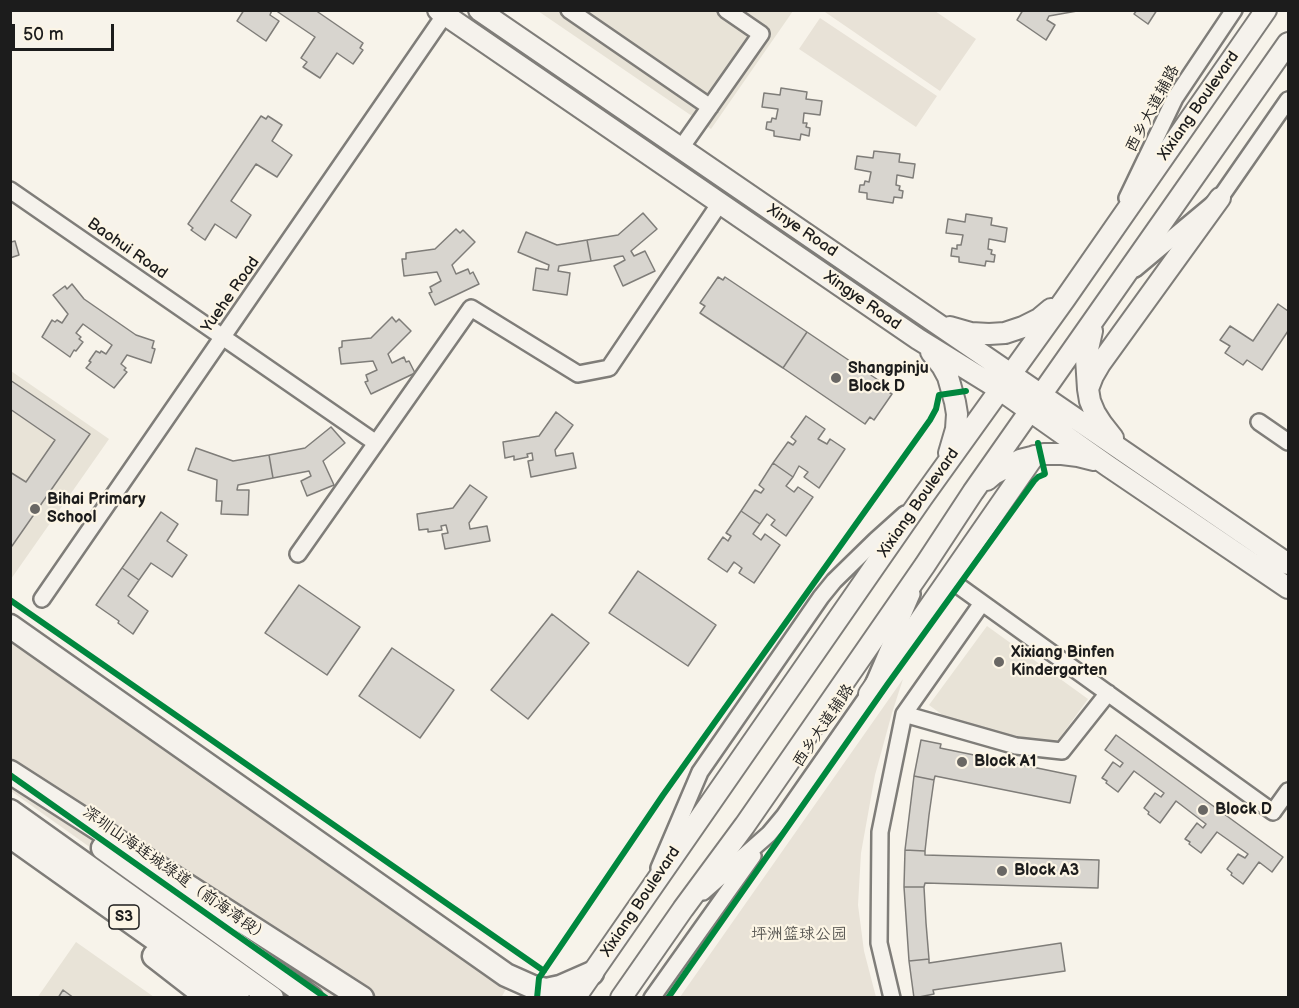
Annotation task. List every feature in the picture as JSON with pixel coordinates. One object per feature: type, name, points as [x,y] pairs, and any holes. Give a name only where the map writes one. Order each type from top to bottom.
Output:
[{"type":"highway","points":[[10,626],[506,975],[546,990],[574,983],[592,974]]},
{"type":"highway","points":[[10,772],[362,998]]},
{"type":"highway","points":[[10,782],[311,998]]},
{"type":"highway","points":[[10,811],[272,998]]},
{"type":"highway","name":"S3","points":[[10,836],[238,998]]},
{"type":"highway","points":[[10,846],[208,998]]},
{"type":"main road","name":"Xinye Road","points":[[480,10],[932,320],[1005,382]]},
{"type":"main road","name":"Xixiang Boulevard","points":[[575,998],[922,498],[1065,299],[1266,10]]},
{"type":"main road","name":"Xingye Road","points":[[444,12],[918,339],[1005,382],[1036,403],[1108,466],[1288,588]]},
{"type":"main road","points":[[621,998],[682,909],[745,825],[973,492],[1288,43]]},
{"type":"main road","points":[[1088,389],[1100,364],[1220,198]]},
{"type":"main road","points":[[932,320],[971,333],[1005,333],[1039,319],[1065,299]]},
{"type":"main road","points":[[1101,310],[1092,329],[1088,345],[1086,358],[1088,389],[1090,401],[1102,424],[1124,452]]},
{"type":"main road","points":[[918,339],[942,366],[948,377],[955,402],[956,429],[942,471]]},
{"type":"main road","points":[[1036,403],[1124,452],[1288,564]]},
{"type":"main road","points":[[973,492],[994,474],[1020,460],[1044,454],[1078,456],[1108,466]]},
{"type":"main road","points":[[869,694],[1034,456]]},
{"type":"street","points":[[569,10],[710,107]]},
{"type":"street","points":[[681,148],[760,34],[726,10]]},
{"type":"street","name":"西乡大道辅路","points":[[1112,230],[1175,98],[1234,10]]},
{"type":"street","name":"Yuehe Road","points":[[42,599],[224,337],[444,12]]},
{"type":"street","points":[[1122,281],[1220,198],[1288,100]]},
{"type":"street","name":"Baohui Road","points":[[10,190],[376,443]]},
{"type":"street","points":[[298,554],[471,308],[578,374],[609,369],[720,203]]},
{"type":"street","points":[[1259,422],[1287,439]]},
{"type":"street","points":[[649,890],[700,772],[821,597],[834,581],[922,498]]},
{"type":"street","name":"西乡大道辅路","points":[[652,998],[869,694],[925,565]]},
{"type":"street","points":[[949,579],[1273,812],[1288,790]]},
{"type":"street","points":[[892,998],[879,943],[880,832],[904,714],[982,603]]},
{"type":"street","points":[[904,714],[1016,746],[1062,751],[1108,693]]},
{"type":"street","name":"西乡大道辅路","points":[[682,909],[769,834]]},
{"type":"shaded area","points":[[538,11],[793,11],[711,129]]},
{"type":"shaded area","name":"Bihai Primary School","points":[[11,371],[109,439],[11,579]]},
{"type":"shaded area","name":"Xixiang Binfen Kindergarten","points":[[987,626],[1088,699],[1056,743],[956,725],[929,705]]},
{"type":"shaded area","points":[[76,942],[154,997],[37,998]]},
{"type":"green space","points":[[826,10],[935,11],[976,39],[940,91],[825,12]]},
{"type":"green space","points":[[820,18],[937,96],[916,127],[799,49]]},
{"type":"green space","points":[[11,642],[506,989],[501,998],[300,997],[11,791]]},
{"type":"green space","name":"坪洲篮球公园","points":[[903,679],[875,775],[861,853],[858,905],[864,951],[876,997],[680,997]]},
{"type":"building","points":[[244,10],[272,10],[270,15],[279,21],[266,41],[237,21]]},
{"type":"building","points":[[275,10],[315,10],[363,43],[360,48],[363,50],[353,64],[337,53],[320,78],[303,67],[307,62],[301,58],[315,37]]},
{"type":"building","points":[[1023,10],[1077,11],[1049,16],[1047,20],[1055,25],[1046,40],[1017,20]]},
{"type":"building","points":[[1137,10],[1157,10],[1148,24],[1134,14]]},
{"type":"building","points":[[781,88],[807,92],[806,99],[822,101],[820,115],[804,113],[803,123],[807,123],[806,127],[810,128],[809,136],[801,134],[800,140],[774,136],[774,131],[766,129],[767,122],[771,122],[772,118],[776,119],[778,109],[762,107],[764,93],[780,95]]},
{"type":"building","points":[[261,116],[266,119],[268,116],[282,125],[272,141],[292,155],[277,177],[256,164],[231,201],[251,215],[236,238],[215,224],[205,240],[191,230],[193,228],[188,224]]},
{"type":"building","points":[[874,151],[900,154],[899,162],[915,164],[913,178],[897,175],[896,185],[900,186],[899,190],[903,191],[902,198],[894,197],[893,203],[867,199],[867,193],[859,192],[860,185],[864,185],[865,181],[869,182],[871,172],[855,169],[857,156],[873,158]]},
{"type":"building","points":[[643,213],[657,229],[631,251],[634,256],[645,251],[655,271],[623,286],[614,266],[625,260],[623,256],[591,261],[587,240],[618,235]]},
{"type":"building","points":[[966,214],[992,218],[991,225],[1007,228],[1005,242],[989,239],[988,249],[992,250],[991,254],[995,255],[994,262],[986,261],[985,266],[959,262],[959,257],[951,256],[952,248],[957,249],[957,245],[961,245],[963,235],[946,233],[948,219],[965,222]]},
{"type":"building","points":[[456,229],[460,233],[463,230],[475,242],[452,265],[456,274],[468,269],[470,274],[473,272],[479,284],[435,305],[429,293],[432,292],[430,287],[441,281],[437,272],[404,276],[402,259],[406,259],[406,253],[435,249]]},
{"type":"building","points":[[526,232],[557,245],[587,240],[591,261],[559,266],[558,271],[570,273],[567,295],[533,290],[536,268],[548,270],[549,265],[518,252]]},
{"type":"building","points":[[10,241],[15,241],[19,255],[10,258]]},
{"type":"building","points":[[718,277],[723,280],[725,277],[807,332],[783,368],[700,313],[705,306],[700,303]]},
{"type":"building","points":[[72,284],[84,299],[136,335],[154,341],[152,348],[155,349],[151,363],[127,355],[121,364],[127,372],[114,388],[86,368],[96,351],[106,354],[112,345],[83,324],[76,333],[83,342],[70,357],[42,337],[52,320],[62,323],[68,314],[53,295],[65,286],[67,289]]},
{"type":"building","points":[[1278,304],[1288,311],[1288,331],[1262,370],[1247,360],[1243,365],[1225,353],[1230,346],[1220,340],[1230,326],[1253,341]]},
{"type":"building","points":[[392,317],[396,322],[399,319],[411,331],[388,354],[392,363],[404,357],[406,362],[409,361],[415,373],[371,394],[365,382],[368,381],[366,375],[377,370],[373,361],[341,364],[339,348],[342,347],[342,341],[371,338]]},
{"type":"building","name":"Shangpinju Block D","points":[[807,332],[890,388],[887,391],[892,394],[874,420],[870,417],[865,424],[783,368]]},
{"type":"building","points":[[10,380],[90,434],[12,546],[10,544],[10,472],[26,482],[55,440],[10,409]]},
{"type":"building","points":[[556,412],[573,425],[555,450],[556,456],[573,453],[576,468],[531,477],[528,461],[533,460],[532,453],[527,454],[528,457],[514,460],[514,456],[505,458],[503,442],[539,436]]},
{"type":"building","points":[[806,416],[825,429],[818,439],[827,444],[830,439],[845,449],[819,488],[804,477],[808,472],[799,466],[793,477],[773,463],[788,442],[793,445],[796,441],[791,437]]},
{"type":"building","points":[[331,427],[345,443],[323,461],[334,485],[307,496],[301,481],[311,476],[309,471],[273,478],[269,455],[305,448]]},
{"type":"building","points":[[196,448],[233,461],[269,455],[273,478],[238,485],[237,490],[249,490],[248,515],[221,514],[222,501],[216,501],[217,480],[188,470]]},
{"type":"building","points":[[773,463],[793,477],[786,486],[794,492],[798,487],[813,497],[786,536],[771,525],[775,520],[767,514],[760,524],[741,511],[755,490],[761,493],[764,489],[759,485]]},
{"type":"building","points":[[470,485],[487,497],[469,523],[470,529],[487,526],[490,541],[445,549],[442,534],[448,533],[446,525],[441,526],[442,530],[428,532],[428,529],[419,530],[417,514],[453,508]]},
{"type":"building","points":[[741,511],[760,524],[753,534],[761,540],[765,534],[780,545],[754,583],[739,573],[742,568],[734,562],[727,572],[708,559],[723,537],[728,541],[731,536],[726,533]]},
{"type":"building","points":[[161,512],[178,524],[167,541],[187,555],[172,577],[151,563],[139,580],[122,568]]},
{"type":"building","points":[[122,568],[139,580],[128,596],[148,611],[133,634],[96,605]]},
{"type":"building","points":[[638,571],[716,625],[688,666],[609,613]]},
{"type":"building","points":[[299,585],[360,627],[327,675],[265,633]]},
{"type":"building","points":[[552,614],[589,643],[528,719],[491,690]]},
{"type":"building","points":[[392,648],[454,690],[420,738],[359,696]]},
{"type":"building","name":"Block D","points":[[1116,735],[1283,857],[1272,872],[1259,862],[1243,884],[1227,869],[1238,854],[1245,858],[1248,854],[1217,832],[1201,853],[1185,839],[1197,823],[1203,828],[1206,824],[1176,801],[1160,823],[1144,808],[1155,793],[1161,797],[1164,793],[1134,771],[1118,792],[1106,783],[1107,781],[1102,778],[1113,762],[1120,767],[1123,763],[1105,750]]},
{"type":"building","name":"Block A1","points":[[921,740],[941,744],[940,748],[1076,776],[1070,803],[935,776],[934,780],[914,776]]},
{"type":"building","points":[[914,776],[934,780],[925,851],[905,850]]},
{"type":"building","name":"Block A3","points":[[905,850],[925,851],[925,855],[1099,860],[1098,888],[925,883],[924,887],[904,887]]},
{"type":"building","points":[[904,887],[924,887],[929,959],[909,961]]},
{"type":"building","points":[[1061,943],[1065,971],[933,990],[934,994],[914,998],[909,961],[929,959],[929,963]]},
{"type":"building","points":[[63,990],[74,998],[58,998]]},
{"type":"cycle path","points":[[537,998],[539,978],[663,795],[930,420],[936,409],[939,395],[966,391]]},
{"type":"cycle path","points":[[668,998],[887,685],[1034,481],[1045,474],[1038,443]]},
{"type":"cycle path","points":[[10,600],[544,971]]},
{"type":"cycle path","name":"深圳山海连城绿道（前海湾段）","points":[[10,775],[326,998]]},
{"type":"place","name":"Shangpinju Block D","points":[[836,378]]},
{"type":"place","name":"Bihai Primary School","points":[[35,509]]},
{"type":"place","name":"Xixiang Binfen Kindergarten","points":[[999,662]]},
{"type":"place","name":"Block A1","points":[[962,762]]},
{"type":"place","name":"Block D","points":[[1203,810]]},
{"type":"place","name":"Block A3","points":[[1002,871]]}]
